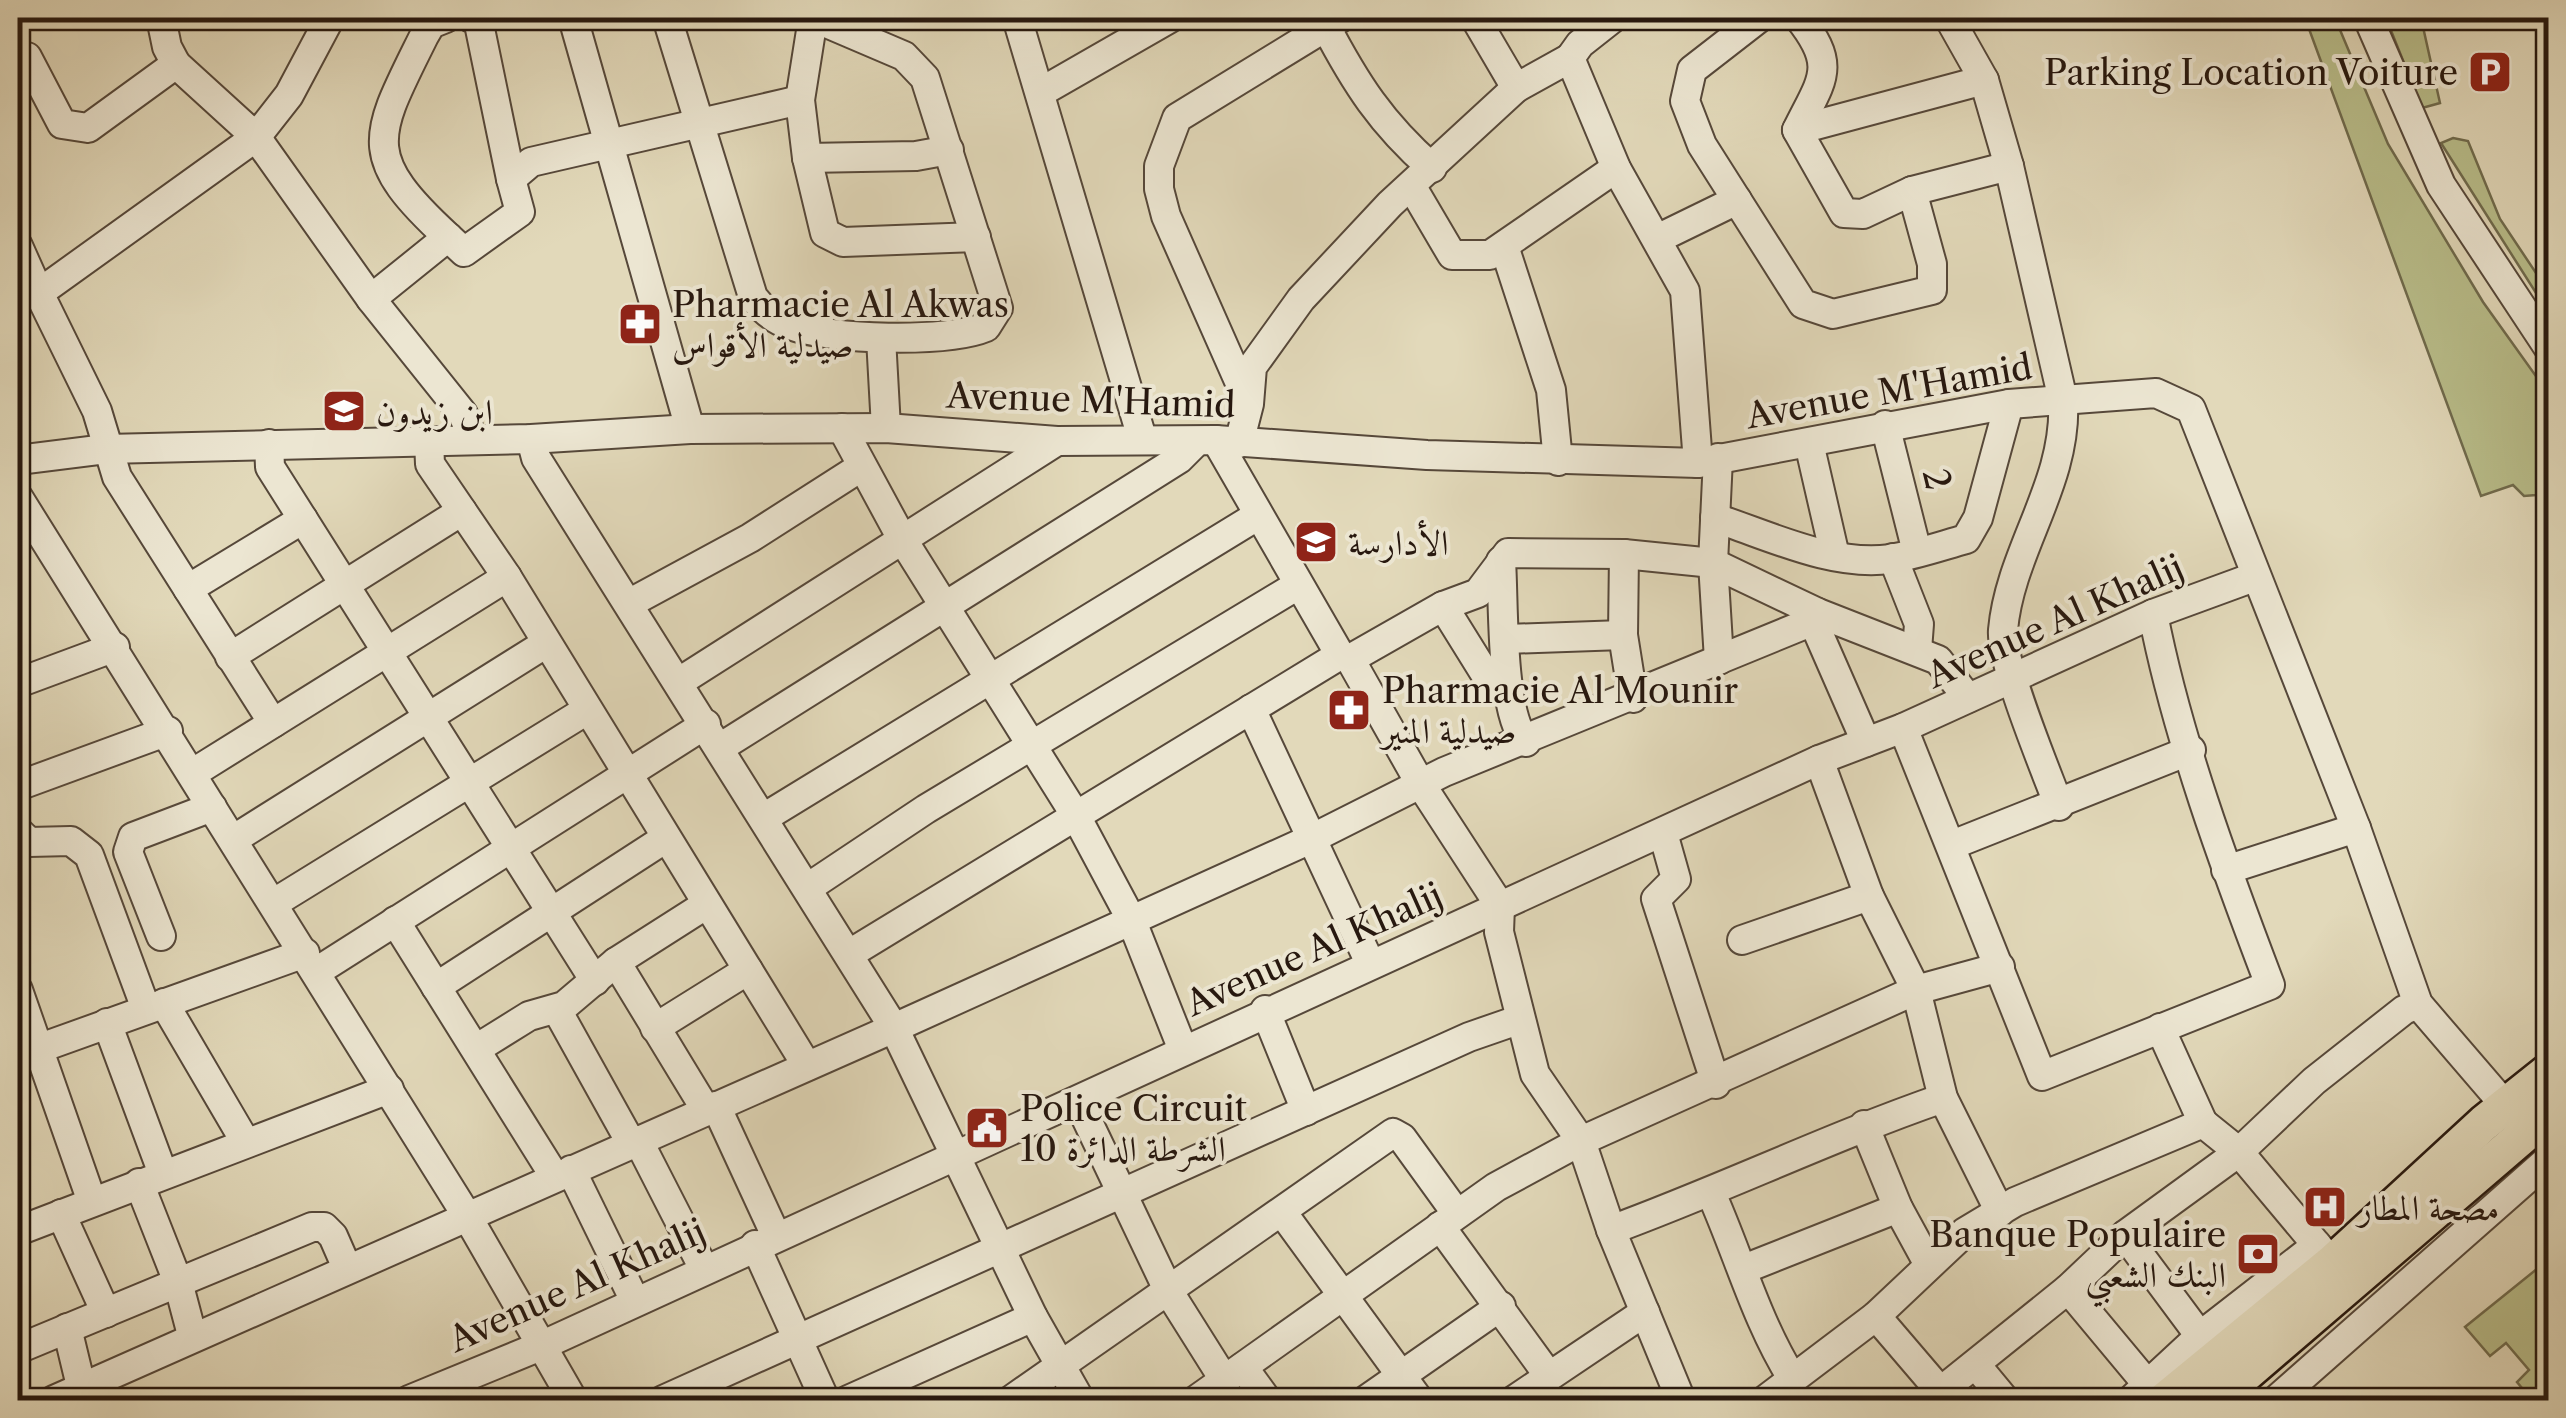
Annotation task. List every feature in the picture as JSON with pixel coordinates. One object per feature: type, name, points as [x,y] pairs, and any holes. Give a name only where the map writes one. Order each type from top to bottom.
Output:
[{"type":"main road","points":[[2215,1400],[2527,1117],[2548,1072]]},
{"type":"main road","points":[[2148,1395],[2324,1254],[2527,1117]]},
{"type":"street","points":[[161,18],[167,47],[176,64],[256,136],[372,299],[462,414],[473,440]]},
{"type":"street","points":[[28,289],[256,136],[289,95],[330,18]]},
{"type":"street","points":[[446,18],[431,24],[401,80],[381,134],[385,162],[406,198],[464,252],[520,212],[478,20],[471,18]]},
{"type":"street","points":[[573,18],[690,430]]},
{"type":"street","points":[[668,18],[696,121],[753,297],[762,308],[801,329],[881,338],[979,330],[992,322],[998,308],[949,150],[925,78],[911,61],[814,18],[800,100],[821,226],[836,241],[976,238]]},
{"type":"street","points":[[1017,18],[1142,438]]},
{"type":"street","points":[[1040,92],[1170,18]]},
{"type":"street","points":[[1476,18],[1516,88]]},
{"type":"street","points":[[27,1052],[155,1006],[310,962],[395,921],[627,774],[714,736],[945,606],[1180,459],[1218,441],[1249,404],[1252,367],[1300,298],[1516,88],[1570,58],[1580,44],[1612,18]]},
{"type":"street","points":[[1759,18],[1692,70],[1685,100],[1702,145],[1803,304],[1833,314],[1932,290],[1932,264],[1912,191]]},
{"type":"street","points":[[1796,130],[1824,73],[1820,44],[1798,18]]},
{"type":"street","points":[[1949,18],[1984,80],[2009,166],[2063,400],[2064,438],[2005,618],[2004,648],[2059,806]]},
{"type":"street","points":[[2368,18],[2442,185],[2548,347]]},
{"type":"street","points":[[1249,404],[1166,216],[1158,189],[1160,166],[1176,118],[1332,22],[1361,94],[1399,139],[1422,177],[1452,255],[1490,255],[1616,168]]},
{"type":"street","points":[[21,51],[62,124],[88,128],[176,64]]},
{"type":"street","points":[[1570,58],[1616,168],[1686,291],[1715,518],[1713,563],[1719,660]]},
{"type":"street","points":[[1796,130],[1984,80]]},
{"type":"street","points":[[510,179],[531,162],[800,100]]},
{"type":"street","points":[[1796,130],[1844,213],[1863,214],[1912,191],[2009,166]]},
{"type":"street","points":[[807,158],[916,156],[949,150]]},
{"type":"street","points":[[1657,239],[1737,200]]},
{"type":"street","points":[[372,299],[448,238]]},
{"type":"street","points":[[18,246],[28,289],[97,411],[117,477],[272,723]]},
{"type":"street","points":[[1504,246],[1551,390],[1558,461]]},
{"type":"street","points":[[881,338],[886,428]]},
{"type":"street","name":"Avenue M'Hamid","points":[[18,460],[106,449],[532,439],[690,430],[886,428],[1057,441],[1142,438],[1558,461],[1708,461],[2009,404],[2156,393],[2191,409],[2254,577]]},
{"type":"street","points":[[1715,518],[1835,556],[1905,555],[1966,539],[1978,518],[2009,404]]},
{"type":"street","name":"2","points":[[1885,425],[1920,624],[1918,650]]},
{"type":"street","points":[[842,428],[901,537],[1076,816],[1131,919],[1183,1050]]},
{"type":"street","points":[[532,439],[536,458],[851,953],[894,1028],[959,1156],[1033,1317],[1080,1400]]},
{"type":"street","points":[[429,441],[430,464],[507,577],[807,1066]]},
{"type":"street","points":[[679,682],[1057,441]]},
{"type":"street","points":[[1218,441],[1298,586],[1500,906],[1499,932],[1518,1020],[1535,1074],[1582,1141],[1612,1230],[1682,1400]]},
{"type":"street","points":[[1809,443],[1835,556]]},
{"type":"street","points":[[270,444],[270,468],[431,716],[595,981]]},
{"type":"street","points":[[630,603],[750,538],[861,467]]},
{"type":"street","points":[[19,502],[168,731],[389,1089],[573,1400]]},
{"type":"street","points":[[230,658],[462,510]]},
{"type":"street","points":[[765,817],[1257,516]]},
{"type":"street","points":[[188,589],[303,518]]},
{"type":"street","points":[[851,953],[1251,708],[1443,606],[1478,593],[1508,553],[1624,554],[1713,563],[1816,617],[1918,650],[1948,668],[1968,698]]},
{"type":"street","points":[[1624,554],[1623,635],[1633,698]]},
{"type":"street","points":[[1499,676],[1507,639],[1501,561]]},
{"type":"street","points":[[193,772],[507,577]]},
{"type":"street","points":[[2254,577],[2356,828],[2418,1004],[2527,1117]]},
{"type":"street","name":"Avenue Al Khalij","points":[[409,1400],[543,1344],[1078,1102],[1265,1010],[1819,760],[1903,728],[2153,614],[2254,577]]},
{"type":"street","points":[[809,887],[1033,744],[1298,586]]},
{"type":"street","points":[[1443,606],[1499,676],[1522,736]]},
{"type":"street","points":[[1903,728],[2042,1076],[2270,985],[2226,870],[2153,614]]},
{"type":"street","points":[[54,1400],[192,1335],[894,1028],[1313,838],[1522,736],[1633,698],[1816,617]]},
{"type":"street","points":[[1816,617],[1866,742]]},
{"type":"street","points":[[1507,639],[1623,635]]},
{"type":"street","points":[[234,839],[545,644]]},
{"type":"street","points":[[18,684],[115,647]]},
{"type":"street","points":[[1251,708],[1370,963]]},
{"type":"street","points":[[274,904],[587,710]]},
{"type":"street","points":[[18,786],[168,731]]},
{"type":"street","points":[[1952,846],[2191,750]]},
{"type":"street","points":[[1819,760],[1868,896],[1916,990],[1943,1098],[2000,1212]]},
{"type":"street","points":[[161,936],[128,852],[133,836],[212,807]]},
{"type":"street","points":[[2226,870],[2356,828]]},
{"type":"street","points":[[18,831],[29,842],[71,842],[89,855],[155,1006],[246,1143]]},
{"type":"street","points":[[1663,833],[1676,879],[1656,898],[1716,1084]]},
{"type":"street","points":[[436,986],[666,838]]},
{"type":"street","points":[[1742,940],[1868,896]]},
{"type":"street","points":[[476,1048],[529,1016],[556,1010],[616,962],[707,904]]},
{"type":"street","points":[[395,921],[476,1048],[563,1173],[634,1301]]},
{"type":"street","points":[[616,962],[655,1028],[711,1108],[766,1240],[798,1340],[825,1400]]},
{"type":"street","points":[[1196,1400],[1448,1220],[1582,1141],[1716,1084],[1916,990],[2000,967]]},
{"type":"street","points":[[655,1028],[748,970]]},
{"type":"street","points":[[18,990],[27,1052],[92,1202]]},
{"type":"street","points":[[1876,1316],[1936,1396],[2068,1289],[2125,1235],[2239,1152],[2314,1081],[2404,1010],[2418,1004]]},
{"type":"street","points":[[556,1010],[635,1142],[704,1269]]},
{"type":"street","points":[[1265,1010],[1306,1111]]},
{"type":"street","points":[[663,1400],[1120,1198],[1468,1038],[1518,1020]]},
{"type":"street","points":[[106,1023],[192,1335]]},
{"type":"street","points":[[2068,1289],[2148,1395],[2200,1336],[2324,1254],[2239,1152],[2202,1124],[2160,1028]]},
{"type":"street","points":[[19,1227],[389,1089]]},
{"type":"street","points":[[1612,1230],[1711,1193],[1864,1126],[1943,1098]]},
{"type":"street","points":[[1078,1102],[1120,1198],[1169,1292],[1234,1374],[1267,1400]]},
{"type":"street","points":[[1765,1400],[1876,1316],[1965,1232],[2000,1212],[2202,1124]]},
{"type":"street","points":[[1864,1126],[1898,1208],[1928,1263]]},
{"type":"street","points":[[1011,1400],[1397,1134],[1501,1306],[1549,1376]]},
{"type":"street","points":[[2276,1400],[2548,1160]]},
{"type":"street","points":[[1711,1193],[1744,1269],[1764,1333],[1792,1378]]},
{"type":"street","points":[[1744,1269],[1898,1208]]},
{"type":"street","points":[[1282,1212],[1419,1400]]},
{"type":"street","points":[[62,1214],[106,1313]]},
{"type":"street","points":[[20,1340],[106,1313],[312,1227],[324,1227],[333,1236],[347,1268]]},
{"type":"street","points":[[2125,1235],[2200,1336]]},
{"type":"street","points":[[1366,1400],[1501,1306]]},
{"type":"street","points":[[1514,1400],[1645,1312]]},
{"type":"street","points":[[859,1398],[1033,1317]]},
{"type":"street","points":[[67,1328],[81,1386]]},
{"type":"street","points":[[1976,1365],[2005,1400]]},
{"type":"green space","points":[[2305,18],[2335,18],[2388,144],[2483,302],[2548,393],[2548,463],[2536,495],[2524,496],[2513,485],[2481,496]]},
{"type":"green space","points":[[2386,18],[2421,18],[2440,103],[2422,108]]},
{"type":"green space","points":[[2453,138],[2468,141],[2500,219],[2548,291],[2543,304],[2441,143]]},
{"type":"green space","points":[[2548,1260],[2548,1400],[2532,1400],[2517,1382],[2529,1370],[2506,1343],[2490,1356],[2465,1327]]},
{"type":"place","name":"Parking Location Voiture","points":[[2490,72]]},
{"type":"place","name":"Pharmacie Al Akwas صيدلية الأقواس","points":[[640,324]]},
{"type":"place","name":"ابن زيدون","points":[[344,411]]},
{"type":"place","name":"الأدارسة","points":[[1316,542]]},
{"type":"place","name":"Pharmacie Al Mounir صيدلية المنير","points":[[1349,710]]},
{"type":"place","name":"Police Circuit 10 الشرطة الدائرة","points":[[987,1128]]},
{"type":"place","name":"مصحة المطار","points":[[2325,1207]]},
{"type":"place","name":"Banque Populaire البنك الشعبي","points":[[2258,1254]]}]
